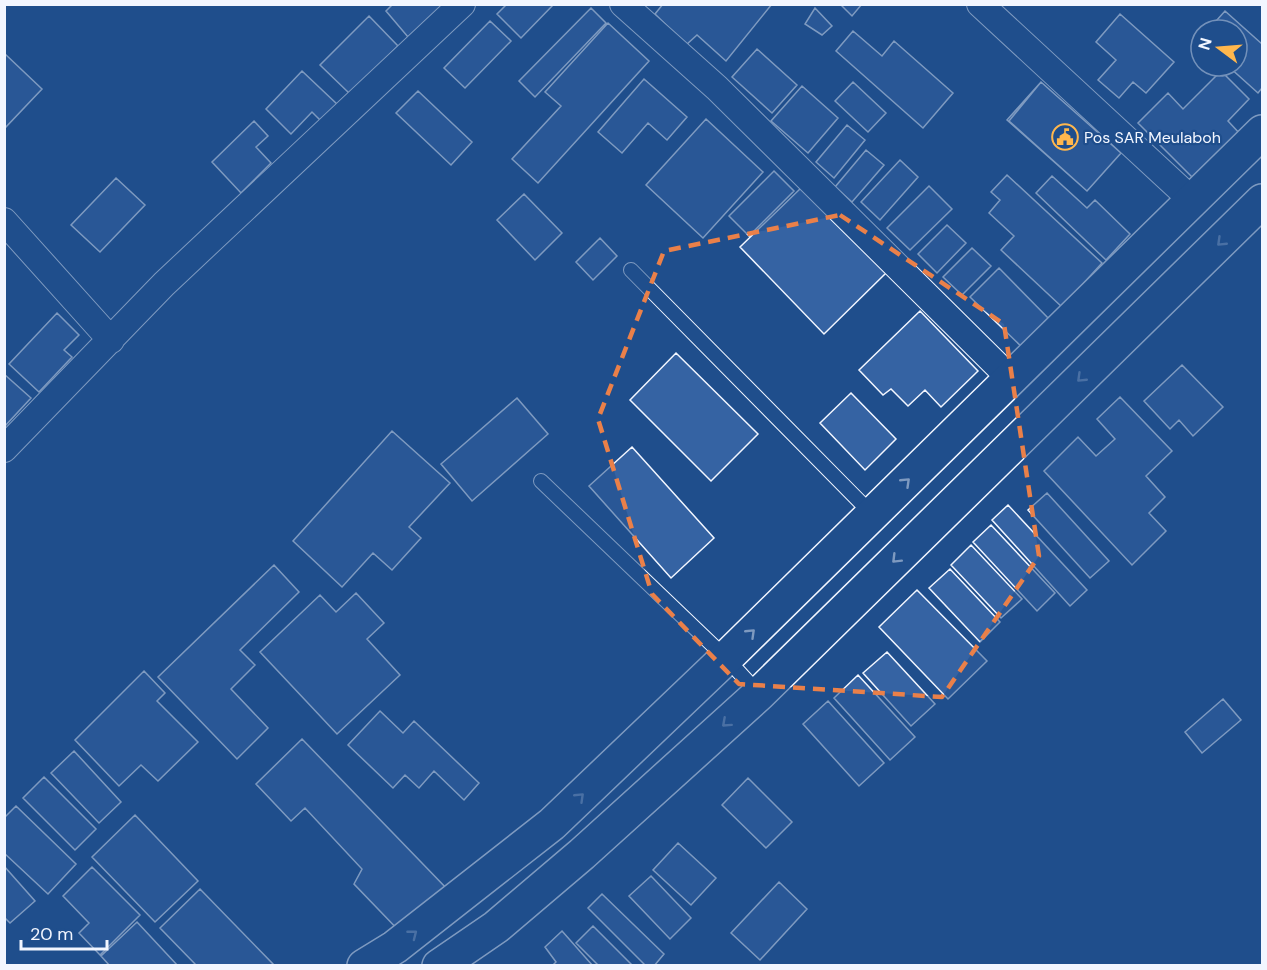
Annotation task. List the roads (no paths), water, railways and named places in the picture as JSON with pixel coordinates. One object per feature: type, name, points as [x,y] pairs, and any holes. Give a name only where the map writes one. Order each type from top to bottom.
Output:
[{"type":"highway","points":[[364,966],[395,947],[552,824],[726,658],[1263,132]]},
{"type":"highway","points":[[444,964],[496,927],[582,854],[759,694],[1263,201]]},
{"type":"highway","points":[[552,824],[582,854]]},
{"type":"street","points":[[4,449],[205,245],[462,4]]},
{"type":"street","points":[[623,4],[717,88],[1011,379]]},
{"type":"street","points":[[980,4],[1193,201]]},
{"type":"street","points":[[4,221],[111,340]]},
{"type":"lane","points":[[631,270],[872,514]]},
{"type":"lane","points":[[542,481],[726,658],[759,694]]},
{"type":"place","name":"Pos SAR Meulaboh","points":[[1065,137]]}]
